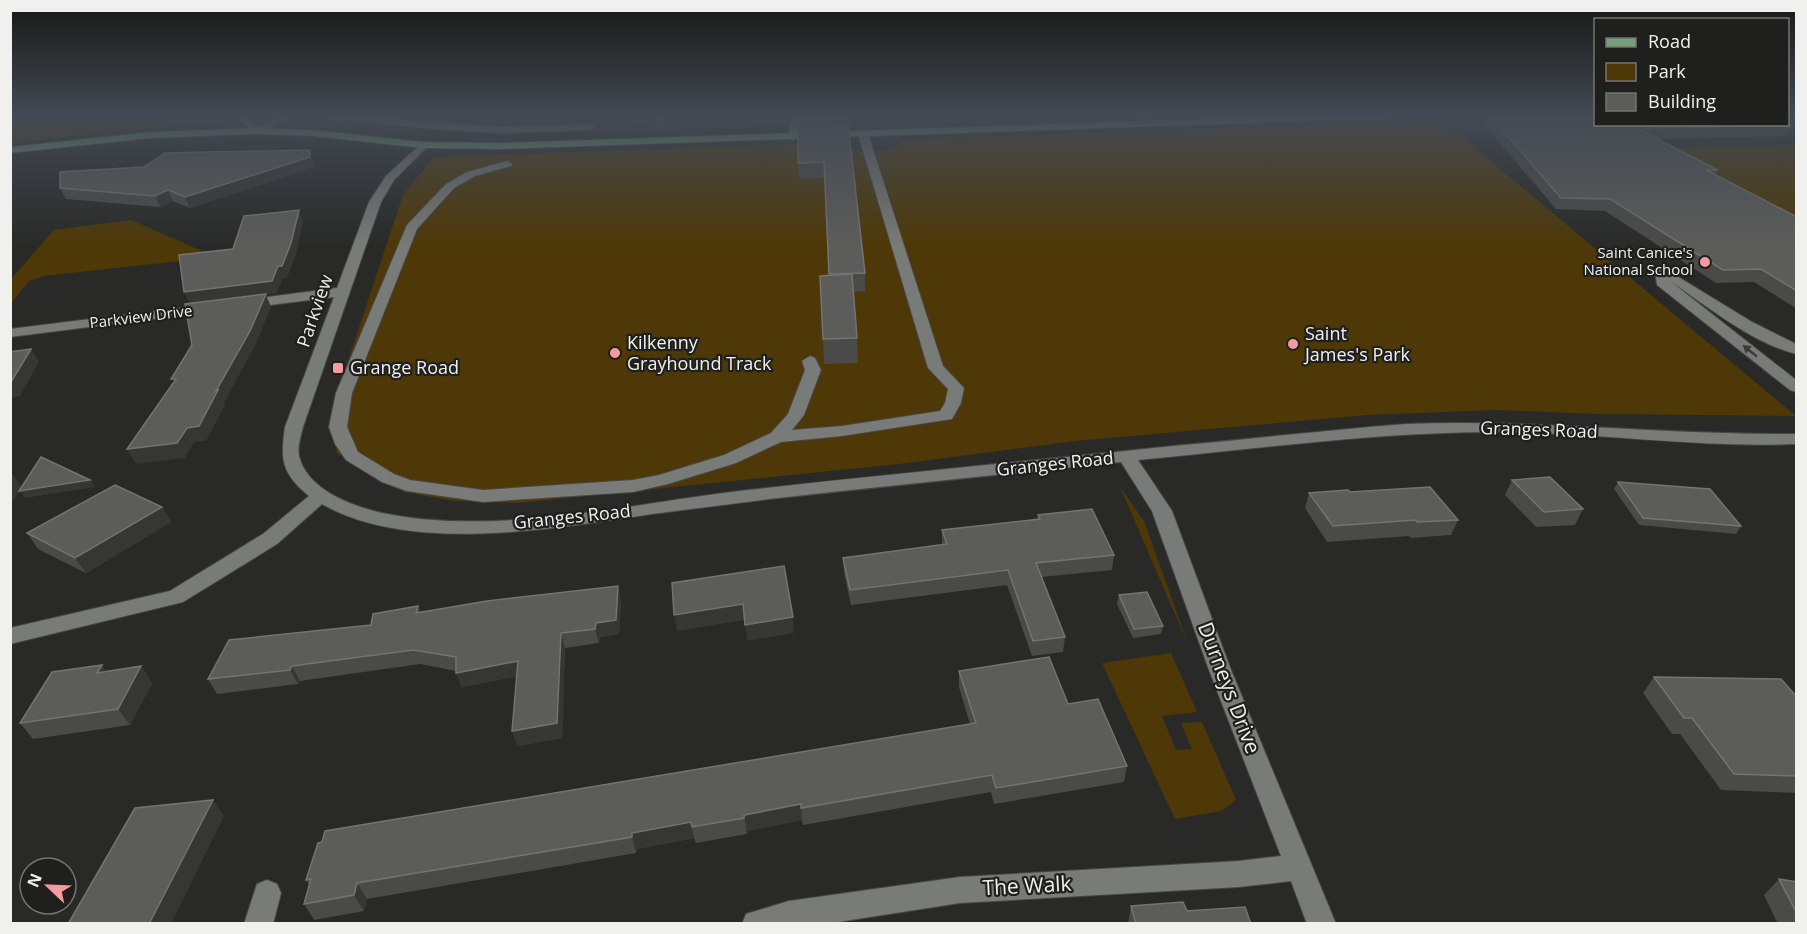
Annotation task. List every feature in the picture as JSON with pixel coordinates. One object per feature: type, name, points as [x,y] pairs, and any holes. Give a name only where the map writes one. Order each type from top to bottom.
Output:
[{"type":"street","name":"Parkview","points":[[320,496],[298,475],[289,454],[294,428],[375,202],[390,178],[409,159]]},
{"type":"street","points":[[507,164],[471,174],[450,186],[411,228],[344,393],[338,426],[344,444],[352,456],[388,478],[407,485],[483,496],[633,486],[662,480],[730,459],[777,437],[917,421],[946,415],[953,403],[956,388],[936,368],[870,159]]},
{"type":"street","points":[[1797,349],[1782,344],[1739,320],[1662,271],[1662,282],[1670,289],[1797,387]]},
{"type":"street","name":"Parkview Drive","points":[[10,333],[342,292]]},
{"type":"street","points":[[777,437],[796,415],[813,370],[810,361]]},
{"type":"street","name":"Granges Road","points":[[320,496],[346,509],[400,522],[470,526],[541,523],[701,502],[1126,457],[1442,428],[1545,429],[1797,439]]},
{"type":"street","name":"Durneys Drive","points":[[1126,457],[1162,511],[1220,670],[1322,924]]},
{"type":"street","points":[[10,636],[176,597],[270,538],[320,496]]},
{"type":"street","name":"The Walk","points":[[756,924],[789,915],[960,890],[1239,874],[1301,867]]},
{"type":"street","points":[[258,924],[267,893]]},
{"type":"green space","points":[[433,159],[1487,159],[1796,416],[1597,414],[1497,410],[1367,415],[1075,441],[899,464],[518,503],[454,501],[404,492],[337,453],[330,415],[403,195]]},
{"type":"green space","points":[[1678,159],[1796,159],[1796,218]]},
{"type":"green space","points":[[131,220],[216,257],[43,276],[29,281],[11,303],[11,279],[54,230]]},
{"type":"green space","points":[[1120,487],[1144,521],[1188,644]]},
{"type":"green space","points":[[1171,653],[1197,712],[1162,716],[1176,750],[1192,749],[1181,723],[1202,722],[1236,800],[1221,811],[1175,819],[1102,663]]},
{"type":"building","points":[[157,159],[305,159],[185,197],[168,190],[155,196],[60,188],[60,172],[144,167]]},
{"type":"building","points":[[798,159],[852,159],[865,273],[829,274],[824,162],[798,163]]},
{"type":"building","points":[[1527,159],[1696,159],[1718,170],[1706,170],[1797,217],[1797,291],[1761,269],[1723,270],[1610,199],[1561,198]]},
{"type":"building","points":[[299,210],[291,243],[282,266],[278,266],[272,281],[184,292],[179,255],[233,249],[244,216]]},
{"type":"building","points":[[852,274],[857,338],[823,339],[820,276]]},
{"type":"building","points":[[266,294],[250,331],[199,426],[187,428],[177,443],[127,449],[176,379],[171,379],[192,345],[185,304]]},
{"type":"building","points":[[31,349],[11,382],[10,383],[10,352]]},
{"type":"building","points":[[41,457],[90,480],[19,491]]},
{"type":"building","points":[[1550,477],[1583,509],[1544,512],[1512,480]]},
{"type":"building","points":[[1618,482],[1710,489],[1741,526],[1643,518]]},
{"type":"building","points":[[115,485],[162,507],[75,558],[27,533]]},
{"type":"building","points":[[1430,487],[1458,520],[1417,522],[1416,520],[1333,526],[1309,493],[1348,490],[1350,492]]},
{"type":"building","points":[[1092,509],[1114,555],[1036,563],[1065,637],[1033,641],[1008,570],[850,590],[843,558],[947,544],[942,530],[1040,519],[1038,515]]},
{"type":"building","points":[[784,566],[793,617],[745,625],[743,604],[674,615],[672,583]]},
{"type":"building","points":[[618,586],[616,620],[596,623],[595,629],[561,633],[557,723],[512,731],[518,661],[456,673],[456,657],[413,650],[292,666],[290,670],[208,679],[229,640],[371,625],[373,614],[418,606],[416,613],[487,601]]},
{"type":"building","points":[[1147,592],[1163,626],[1134,629],[1119,595]]},
{"type":"building","points":[[1049,657],[1068,704],[1098,699],[1127,766],[996,788],[992,775],[801,808],[801,804],[744,815],[744,818],[692,827],[691,822],[632,833],[632,837],[357,883],[354,895],[304,904],[311,879],[306,880],[318,843],[322,842],[325,831],[976,723],[959,671]]},
{"type":"building","points":[[102,665],[97,673],[141,666],[118,709],[20,723],[52,672]]},
{"type":"building","points":[[1654,677],[1781,679],[1797,697],[1797,776],[1734,774],[1692,718],[1684,718]]},
{"type":"building","points":[[213,800],[149,924],[68,924],[73,916],[78,916],[78,907],[135,808]]},
{"type":"building","points":[[1779,879],[1797,882],[1797,914]]},
{"type":"building","points":[[1183,902],[1187,911],[1245,907],[1251,924],[1136,924],[1131,906]]},
{"type":"place","name":"Saint Canice's National School","points":[[1705,262]]},
{"type":"place","name":"Saint James's Park","points":[[1293,344]]},
{"type":"place","name":"Kilkenny Grayhound Track","points":[[615,353]]},
{"type":"place","name":"Grange Road","points":[[338,368]]}]
